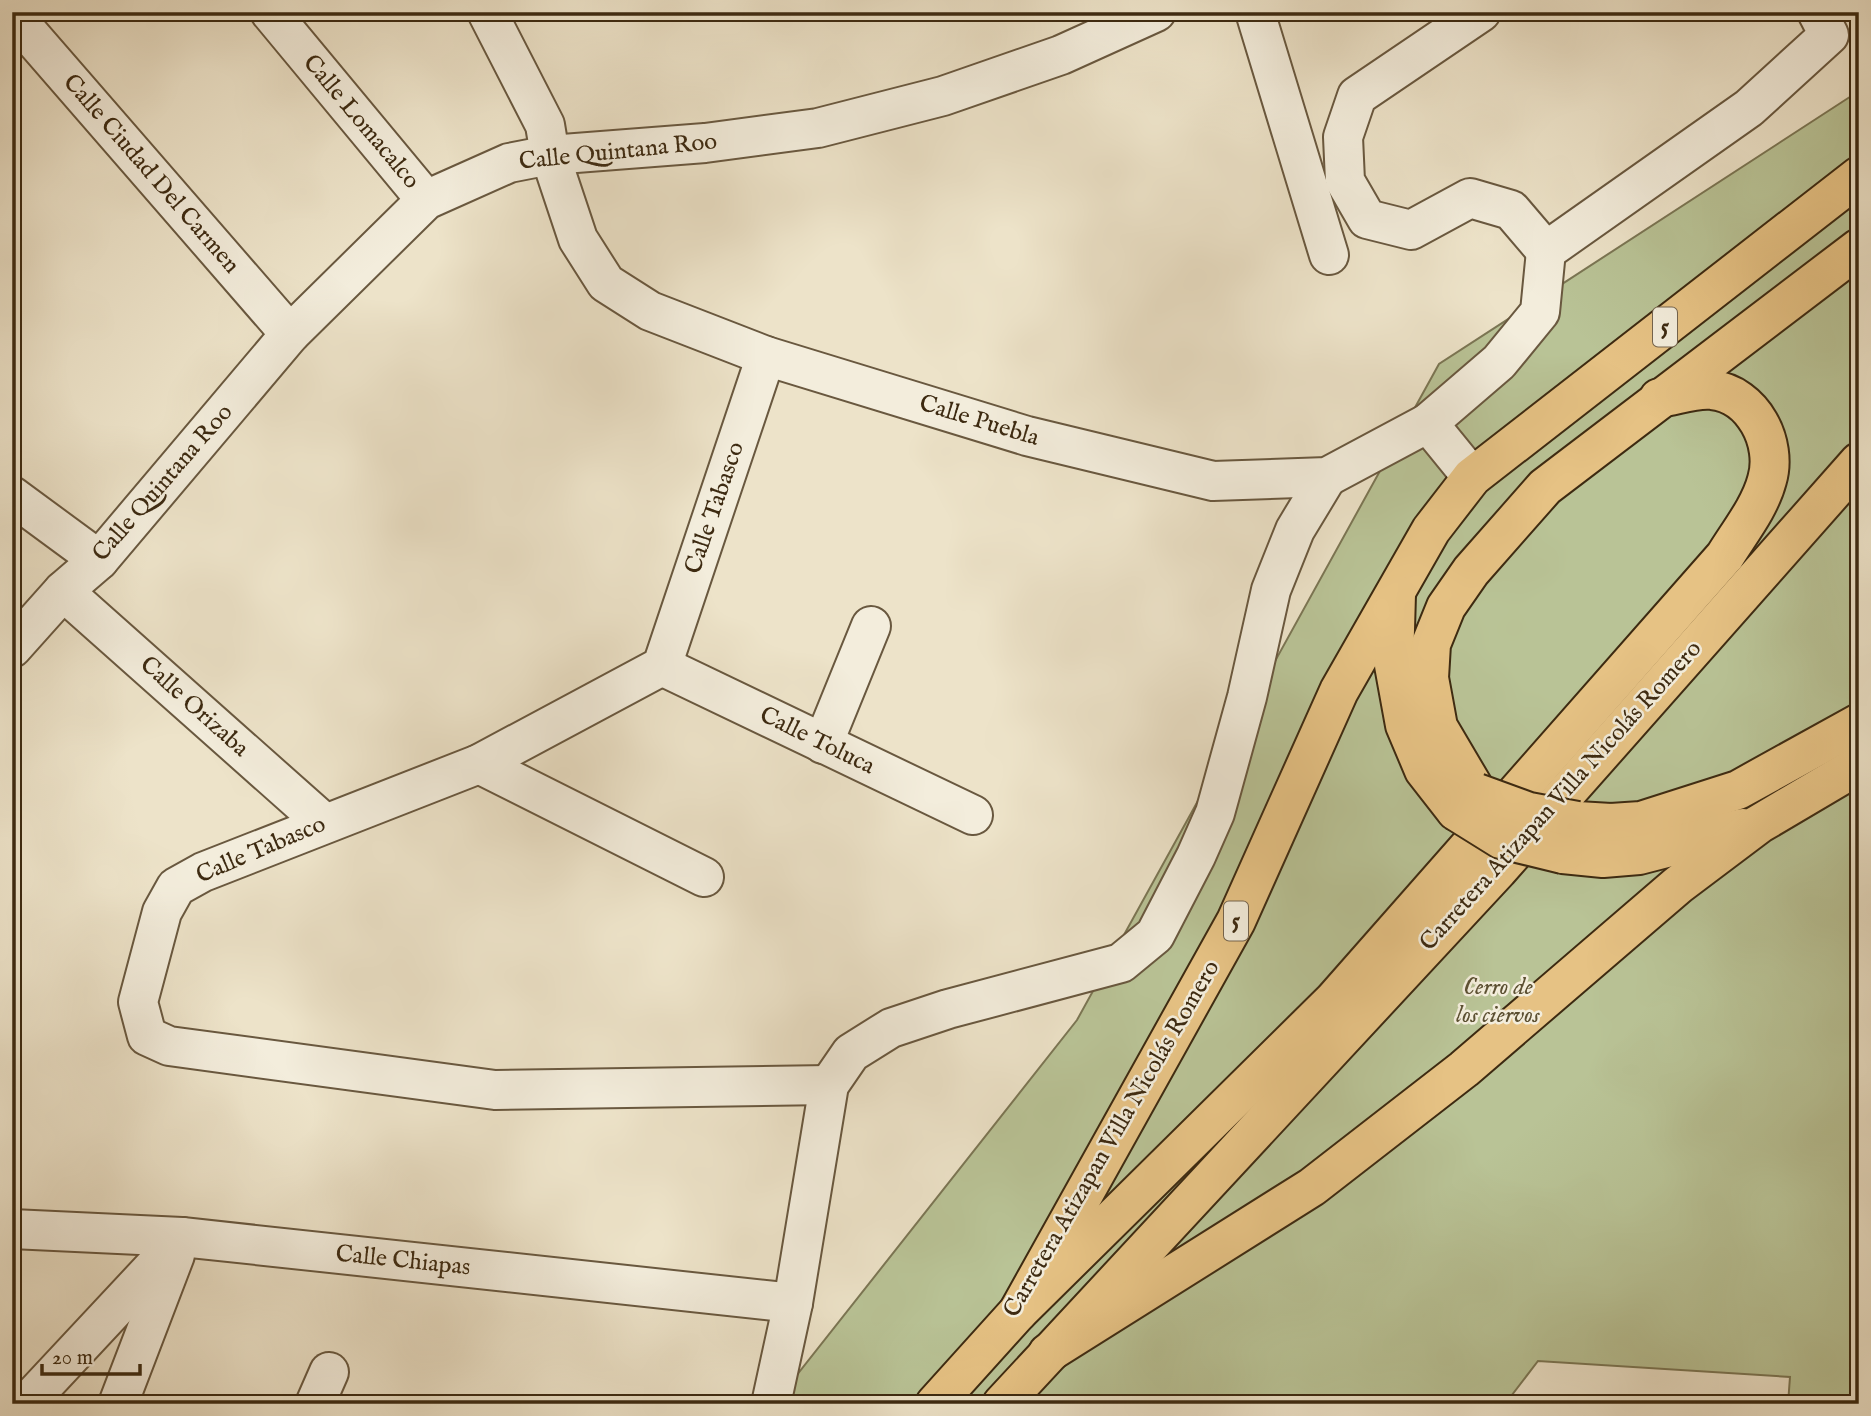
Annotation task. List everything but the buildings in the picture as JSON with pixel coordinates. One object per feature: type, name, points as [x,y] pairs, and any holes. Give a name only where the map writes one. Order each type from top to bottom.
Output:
[{"type":"main road","name":"Carretera Atizapan Villa Nicolás Romero","points":[[935,1404],[1018,1312],[1236,920],[1339,691],[1431,530],[1472,477],[1859,176]]},
{"type":"main road","points":[[1466,802],[1438,727],[1429,678],[1431,644],[1446,607],[1471,571],[1545,487],[1859,248]]},
{"type":"main road","points":[[1018,1312],[1334,1000],[1725,556],[1768,480],[1769,456],[1764,432],[1752,410],[1732,396],[1711,390],[1659,398]]},
{"type":"main road","name":"Carretera Atizapan Villa Nicolás Romero","points":[[1002,1404],[1498,870],[1855,472]]},
{"type":"main road","points":[[1396,594],[1394,665],[1405,725],[1424,770],[1466,802],[1501,839],[1570,838],[1611,823],[1641,821],[1738,790],[1859,723]]},
{"type":"main road","points":[[1048,1353],[1312,1186],[1464,1069],[1678,885],[1759,824],[1859,765]]},
{"type":"main road","points":[[1570,838],[1603,858],[1639,855],[1759,824]]},
{"type":"street","name":"Calle Lomacalco","points":[[270,12],[426,200]]},
{"type":"street","name":"Calle Puebla","points":[[487,12],[545,125],[550,155],[578,239],[606,283],[650,311],[766,356],[1027,436],[1213,481],[1327,477],[1428,423],[1499,362],[1540,312],[1546,251]]},
{"type":"street","name":"Calle Quintana Roo","points":[[12,648],[63,591],[99,560],[290,334],[426,200],[509,163],[550,155],[705,143],[818,128],[943,96],[1061,55],[1156,12]]},
{"type":"street","points":[[1255,12],[1329,255]]},
{"type":"street","points":[[1481,12],[1357,96],[1343,137],[1345,181],[1367,219],[1411,230],[1470,198],[1511,210],[1546,251],[1749,108],[1829,35],[1817,12]]},
{"type":"street","name":"Calle Ciudad Del Carmen","points":[[12,14],[290,334]]},
{"type":"street","name":"Calle Tabasco","points":[[766,356],[662,666],[480,764],[324,823],[203,872],[176,887],[162,912],[138,1002],[147,1036],[169,1046],[495,1090],[829,1084]]},
{"type":"street","points":[[1428,423],[1472,477]]},
{"type":"street","points":[[771,1404],[793,1303],[829,1084],[851,1053],[891,1028],[948,1009],[1121,964],[1155,935],[1215,813],[1247,697],[1271,590],[1295,530],[1327,477]]},
{"type":"street","points":[[12,496],[99,560]]},
{"type":"street","name":"Calle Orizaba","points":[[63,591],[324,823]]},
{"type":"street","points":[[823,744],[871,626]]},
{"type":"street","name":"Calle Toluca","points":[[662,666],[973,815]]},
{"type":"street","points":[[480,764],[705,877]]},
{"type":"street","name":"Calle Chiapas","points":[[12,1229],[182,1237],[793,1303]]},
{"type":"street","points":[[26,1404],[182,1237]]},
{"type":"street","points":[[118,1404],[182,1237]]},
{"type":"green space","name":"Cerro de los ciervos","points":[[1859,91],[1859,1404],[1788,1404],[1790,1377],[1538,1361],[1505,1404],[774,1404],[1077,1020],[1439,364]]}]
